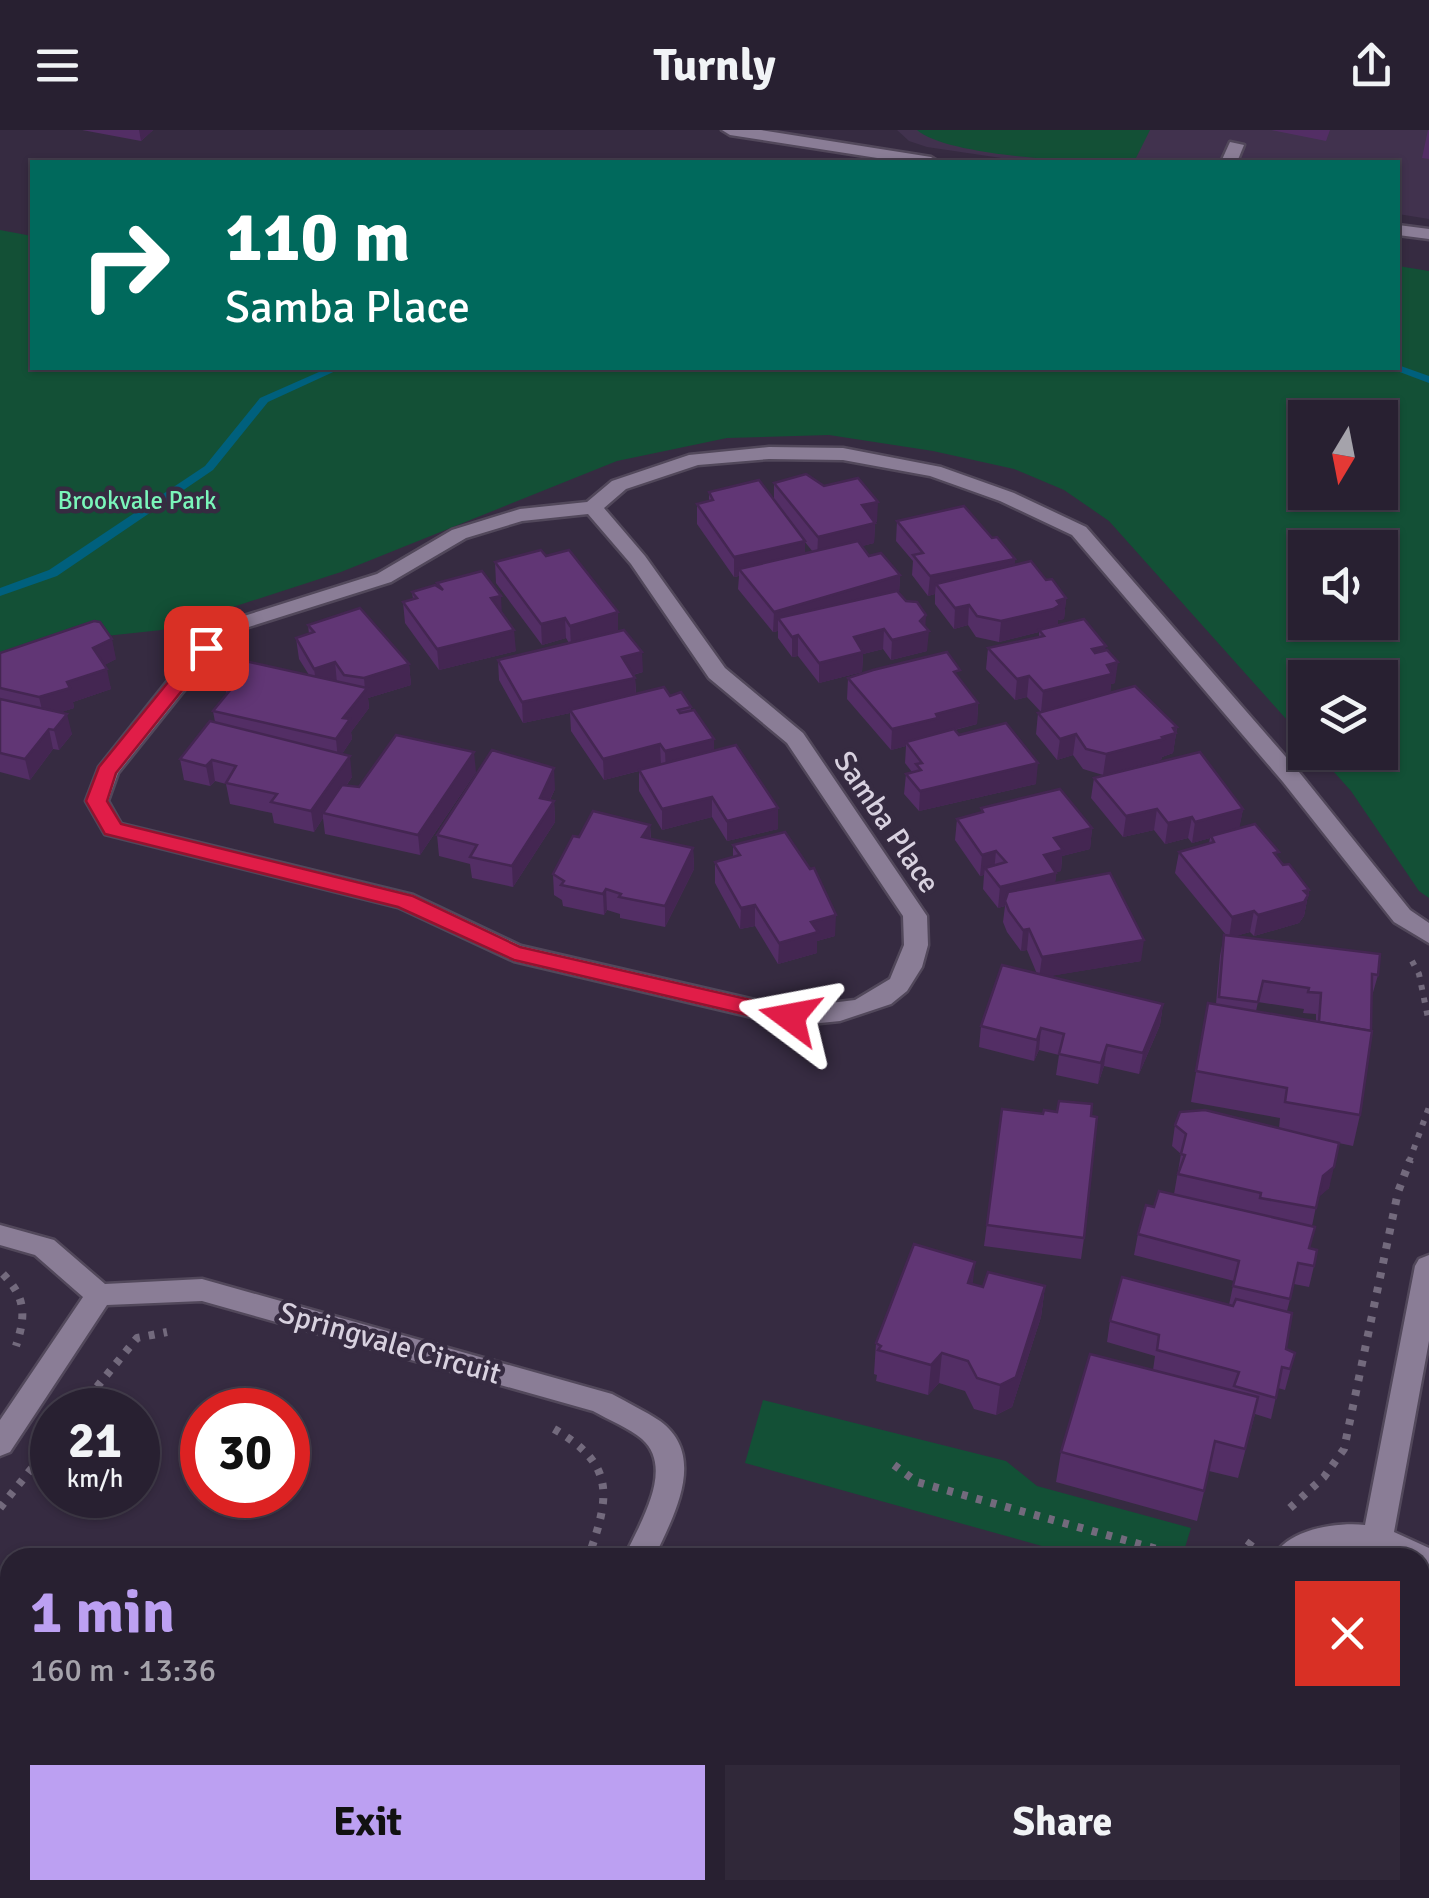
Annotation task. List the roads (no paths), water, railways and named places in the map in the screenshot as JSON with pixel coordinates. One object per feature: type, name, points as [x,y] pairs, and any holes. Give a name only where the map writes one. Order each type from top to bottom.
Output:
[{"type":"street","points":[[730,130],[917,160]]},
{"type":"street","points":[[840,149],[854,130]]},
{"type":"street","points":[[1400,230],[1429,234]]},
{"type":"street","name":"Samba Place","points":[[593,507],[638,560],[716,673],[794,738],[915,916],[919,942],[909,975],[878,1002],[834,1016],[790,1017],[514,953],[405,902],[113,829],[97,801],[106,772],[206,648],[232,626],[384,578],[459,534],[520,515],[593,507],[619,485],[696,459],[770,453],[844,454],[934,470],[1007,497],[1079,532],[1291,776],[1402,916],[1429,935]]},
{"type":"street","points":[[0,1234],[44,1247],[99,1295],[0,1444]]},
{"type":"street","points":[[1378,1538],[1429,1266]]},
{"type":"street","name":"Springvale Circuit","points":[[99,1295],[202,1290],[602,1402],[654,1432],[672,1459],[666,1498],[644,1548]]},
{"type":"street","points":[[1303,1548],[1314,1541],[1345,1534],[1378,1538],[1399,1548]]},
{"type":"waterway","points":[[0,592],[53,573],[209,468],[264,400],[332,370]]},
{"type":"waterway","points":[[1400,370],[1429,380]]},
{"type":"park label","name":"Brookvale Park","points":[[137,500]]}]
